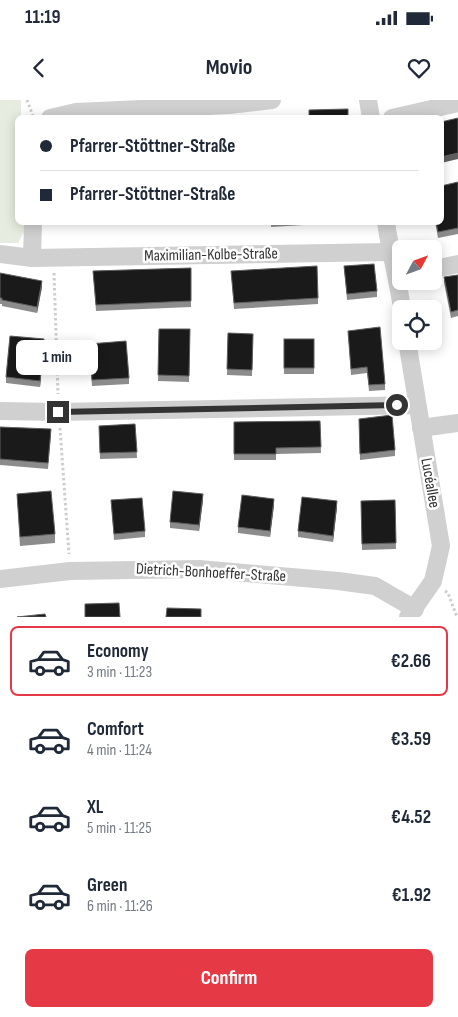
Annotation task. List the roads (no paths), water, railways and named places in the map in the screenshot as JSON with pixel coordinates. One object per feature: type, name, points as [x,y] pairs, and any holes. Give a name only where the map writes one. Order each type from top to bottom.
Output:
[{"type":"street","points":[[63,115],[76,112],[230,105],[272,100]]},
{"type":"street","points":[[368,100],[370,115]]},
{"type":"street","points":[[406,115],[458,104]]},
{"type":"street","points":[[32,258],[33,225]]},
{"type":"street","points":[[386,225],[392,257]]},
{"type":"street","name":"Maximilian-Kolbe-Straße","points":[[0,254],[32,258],[390,252]]},
{"type":"street","points":[[442,267],[458,264]]},
{"type":"street","name":"Lucéallee","points":[[408,350],[440,546],[433,581],[411,613]]},
{"type":"street","points":[[0,411],[58,412],[417,405]]},
{"type":"street","points":[[420,428],[458,424]]},
{"type":"street","name":"Dietrich-Bonhoeffer-Straße","points":[[0,579],[79,571],[199,569],[375,586],[411,613]]}]
